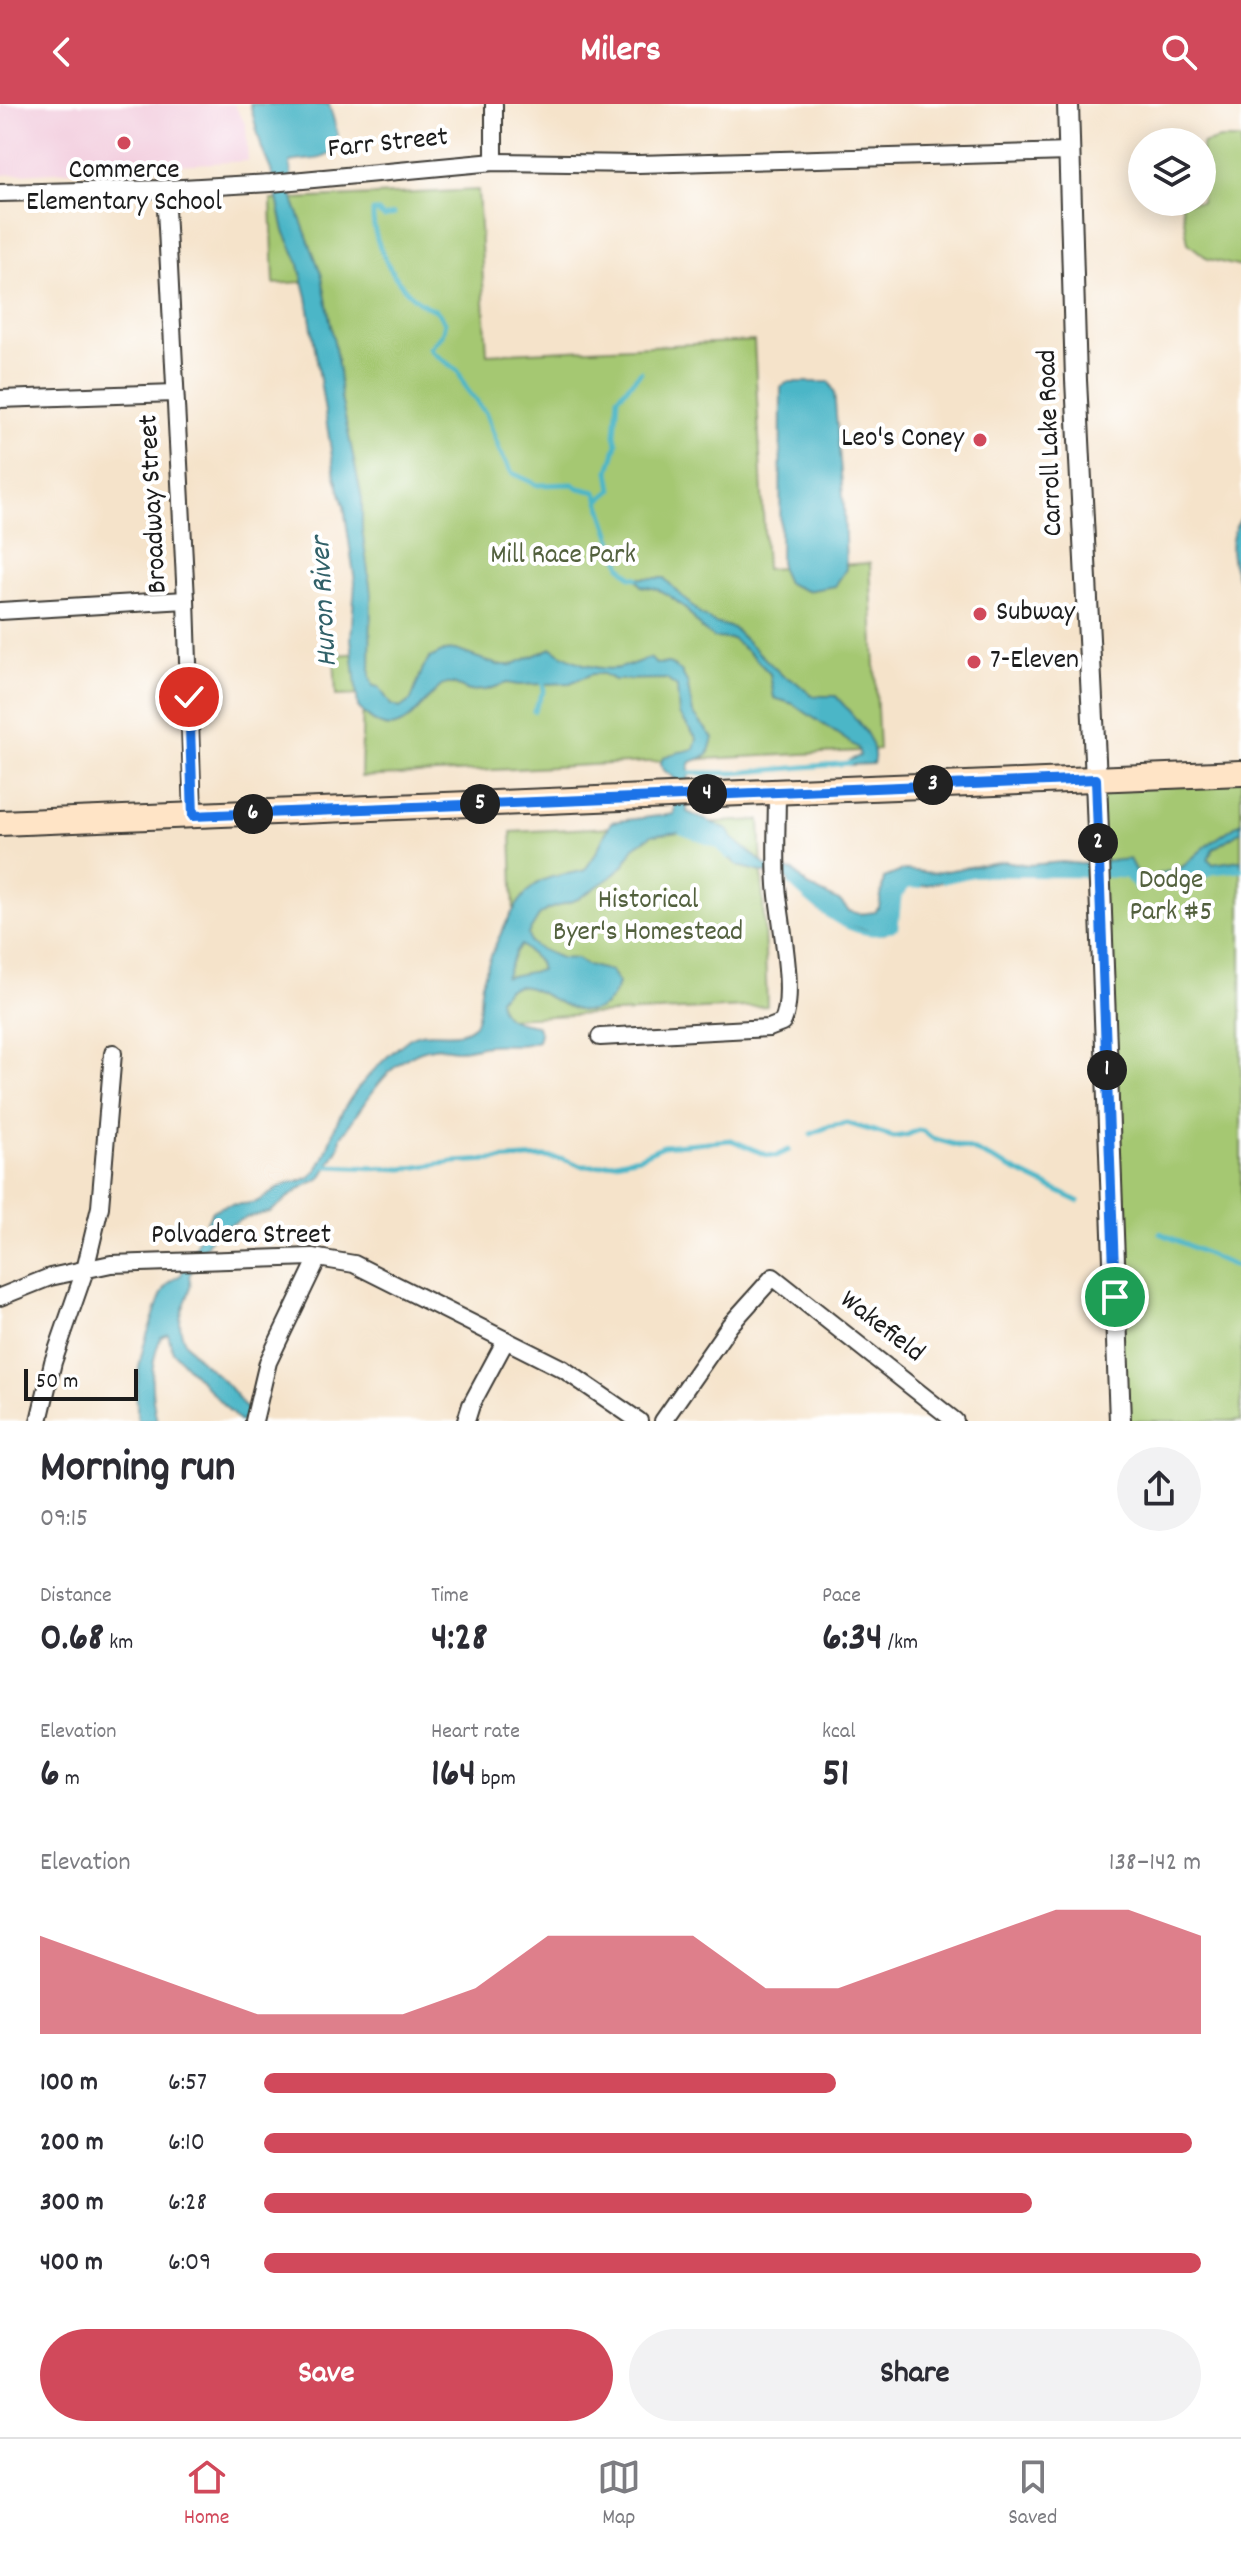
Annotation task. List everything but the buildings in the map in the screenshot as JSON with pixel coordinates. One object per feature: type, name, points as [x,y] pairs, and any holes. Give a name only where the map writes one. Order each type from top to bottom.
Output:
[{"type":"main road","points":[[0,823],[1241,773]]},
{"type":"street","points":[[494,104],[494,162]]},
{"type":"street","name":"Carroll Lake Road","points":[[1068,104],[1076,380],[1096,779],[1120,1421]]},
{"type":"street","name":"Farr Street","points":[[0,193],[271,183],[494,162],[638,164],[1070,152]]},
{"type":"street","name":"Broadway Street","points":[[165,189],[186,600],[193,816]]},
{"type":"street","points":[[0,399],[175,393]]},
{"type":"street","points":[[0,611],[186,600]]},
{"type":"street","points":[[600,1037],[769,1028],[782,1023],[787,1012],[777,883],[777,791]]},
{"type":"street","points":[[39,1421],[53,1362],[85,1270],[100,1207],[113,1053]]},
{"type":"street","points":[[254,1421],[268,1362],[318,1258]]},
{"type":"street","name":"Polvadera Street","points":[[0,1297],[50,1277],[111,1264],[318,1258],[354,1264],[563,1369],[639,1421]]},
{"type":"street","name":"Wakefield","points":[[663,1421],[730,1325],[773,1277],[955,1421]]},
{"type":"street","points":[[466,1421],[471,1405],[506,1340]]},
{"type":"shaded area","name":"Commerce Elementary School","points":[[0,104],[234,104],[246,125],[248,161],[0,175]]},
{"type":"green space","points":[[1241,139],[1241,267],[1208,259],[1188,243],[1183,216],[1216,216],[1216,140]]},
{"type":"green space","name":"Mill Race Park","points":[[478,190],[487,354],[754,341],[766,569],[870,563],[879,750],[361,777],[363,695],[336,696],[334,655],[362,653],[363,590],[316,281],[274,284],[271,200]]},
{"type":"green space","name":"Dodge Park #5","points":[[1241,775],[1241,1421],[1124,1421],[1098,781]]},
{"type":"green space","name":"Historical Byer's Homestead","points":[[760,820],[767,1006],[487,1019],[514,914],[511,832]]},
{"type":"water","points":[[250,104],[329,104],[338,135],[338,148],[320,158],[290,162],[293,199],[322,276],[341,398],[362,499],[362,528],[371,593],[370,677],[373,686],[379,687],[391,705],[400,708],[411,700],[423,668],[430,658],[444,651],[456,650],[498,665],[511,665],[552,648],[593,667],[619,668],[650,658],[656,664],[669,663],[681,671],[687,682],[693,713],[713,738],[708,755],[691,762],[689,767],[687,812],[729,830],[732,838],[767,866],[794,871],[808,886],[841,902],[849,911],[860,914],[875,912],[879,907],[884,878],[904,870],[934,873],[1004,861],[1028,865],[1129,859],[1144,878],[1182,867],[1241,822],[1241,831],[1213,849],[1208,859],[1213,864],[1241,860],[1241,869],[1212,872],[1194,881],[1174,885],[1136,888],[1122,875],[975,874],[917,887],[908,886],[899,897],[896,927],[884,934],[844,925],[818,910],[785,878],[738,866],[717,846],[682,832],[652,835],[634,847],[624,865],[611,877],[578,899],[549,909],[539,916],[528,934],[530,942],[536,947],[560,958],[577,959],[586,965],[611,971],[618,983],[605,1005],[584,1011],[573,1009],[530,988],[520,986],[507,989],[499,999],[503,1012],[511,1019],[536,1025],[540,1033],[538,1041],[462,1050],[436,1048],[417,1052],[403,1060],[369,1096],[341,1137],[339,1148],[321,1178],[301,1188],[270,1212],[248,1217],[215,1231],[189,1276],[190,1288],[181,1317],[181,1333],[191,1351],[222,1380],[257,1421],[239,1421],[173,1352],[168,1334],[161,1337],[153,1368],[152,1389],[157,1421],[138,1421],[139,1370],[159,1300],[169,1283],[181,1275],[212,1211],[228,1205],[256,1202],[280,1187],[309,1177],[321,1163],[351,1097],[389,1055],[417,1035],[460,1033],[474,1025],[490,958],[519,902],[543,880],[585,870],[611,822],[674,814],[674,778],[663,769],[662,760],[671,754],[694,749],[697,739],[679,714],[677,687],[666,679],[614,680],[603,674],[592,674],[570,683],[507,683],[486,690],[469,691],[453,684],[444,684],[406,721],[396,726],[385,726],[372,720],[358,707],[351,638],[355,582],[344,506],[335,476],[307,297],[298,261],[284,231],[271,170]],"holes":[[[521,945],[539,962],[541,970],[505,977]]]},
{"type":"water","points":[[788,382],[829,382],[834,391],[846,569],[835,586],[806,591],[787,583],[780,567],[781,387]]},
{"type":"water","points":[[1241,518],[1241,587],[1231,544]]},
{"type":"water","points":[[636,578],[664,578],[700,614],[715,623],[733,628],[783,676],[795,681],[812,696],[836,696],[868,737],[874,755],[873,764],[850,765],[850,760],[860,756],[858,748],[793,704],[774,698],[770,674],[753,656],[732,639],[714,638],[671,597],[657,589],[641,586]]},
{"type":"waterway","points":[[394,214],[384,217],[373,211],[377,240],[383,255],[412,296],[436,310],[445,322],[442,335],[430,348],[458,371],[466,388],[486,414],[500,452],[512,473],[538,485],[573,484],[596,492],[621,566],[636,578]]},
{"type":"waterway","points":[[599,501],[612,490],[609,471],[617,444],[618,397],[641,372]]},
{"type":"waterway","points":[[534,711],[544,690],[543,684]]},
{"type":"waterway","points":[[687,773],[734,773],[850,763]]},
{"type":"waterway","points":[[681,832],[718,846],[728,857]]},
{"type":"waterway","points":[[1104,875],[1126,876],[1136,888],[1174,885],[1194,881],[1212,872],[1241,869]]},
{"type":"waterway","points":[[944,881],[975,874],[1094,875]]},
{"type":"waterway","points":[[791,884],[825,914],[853,929],[868,933],[896,927],[899,897],[908,886],[919,886]]},
{"type":"waterway","points":[[811,1134],[847,1123],[894,1137],[923,1131],[932,1138],[973,1150],[1078,1201]]},
{"type":"waterway","points":[[327,1166],[403,1169],[454,1162],[544,1157],[563,1159],[582,1166],[597,1166],[639,1157],[663,1146],[731,1140],[767,1155],[776,1156],[789,1150]]},
{"type":"waterway","points":[[1160,1233],[1241,1269]]},
{"type":"place","name":"Commerce Elementary School","points":[[124,143]]},
{"type":"place","name":"Leo's Coney","points":[[980,440]]},
{"type":"place","name":"Subway","points":[[980,614]]},
{"type":"place","name":"7-Eleven","points":[[974,662]]},
{"type":"route","points":[[189,697],[193,816],[1096,779],[1115,1297]]},
{"type":"water label","name":"Huron River","points":[[326,602]]}]
